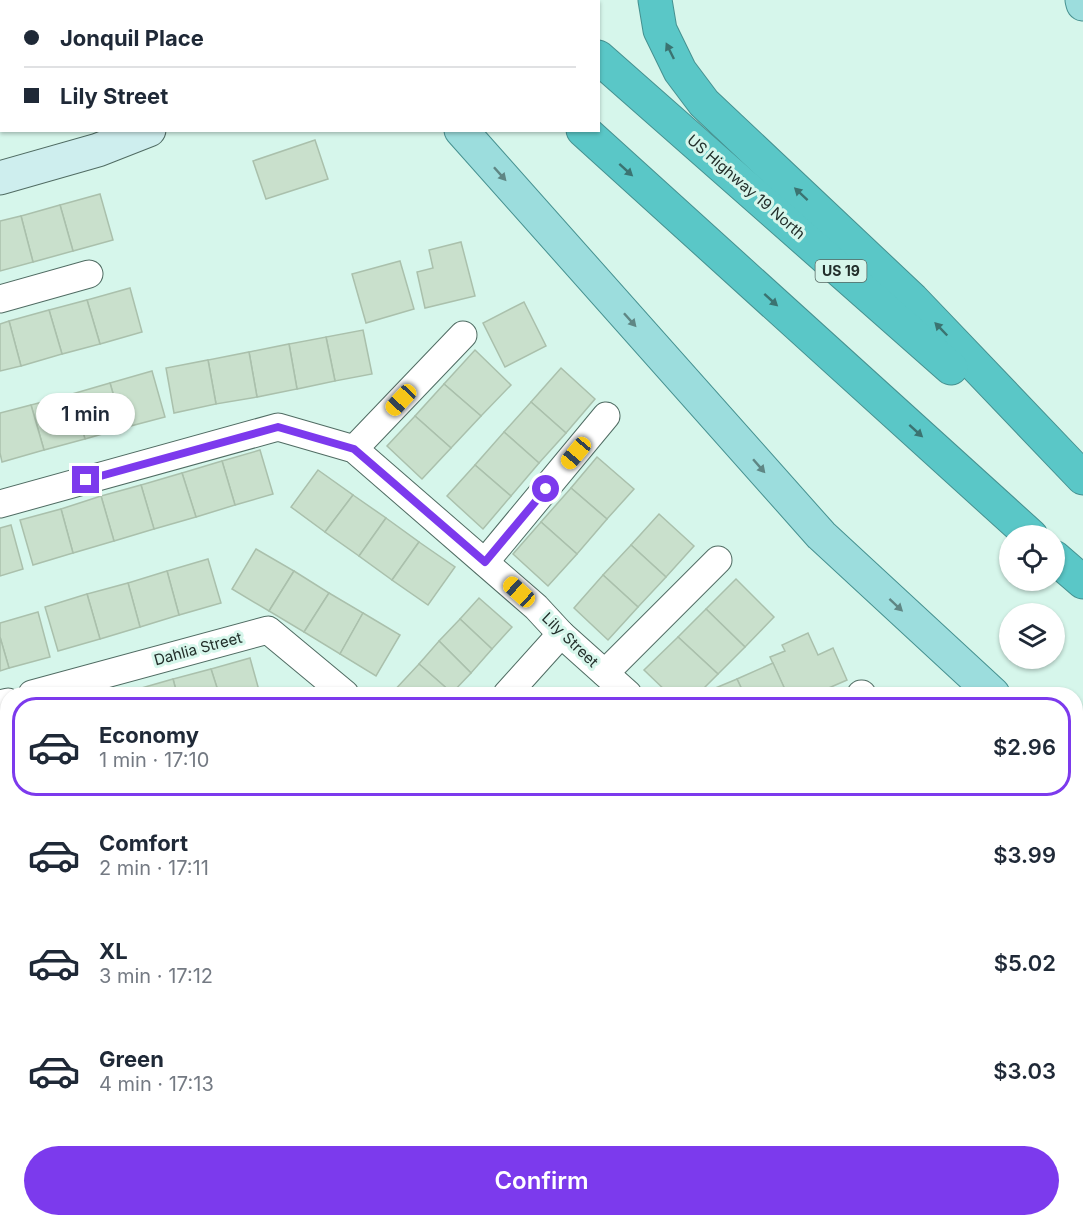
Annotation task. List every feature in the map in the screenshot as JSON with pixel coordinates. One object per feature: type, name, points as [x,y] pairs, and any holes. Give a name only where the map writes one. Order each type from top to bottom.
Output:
[{"type":"highway","points":[[655,0],[660,30],[680,71],[704,104],[912,299],[1083,478]]},
{"type":"highway","name":"US Highway 19 North","points":[[600,59],[1083,484]]},
{"type":"highway","points":[[585,132],[1019,525]]},
{"type":"highway","points":[[1065,566],[1083,582]]},
{"type":"main road","points":[[463,132],[820,535],[985,687]]},
{"type":"street","points":[[0,178],[98,150],[144,132]]},
{"type":"street","points":[[0,299],[89,274]]},
{"type":"street","points":[[354,449],[463,334]]},
{"type":"street","points":[[485,562],[606,416]]},
{"type":"street","name":"Lily Street","points":[[0,504],[278,427],[354,449],[536,607],[561,634],[620,687]]},
{"type":"street","points":[[605,674],[718,560]]},
{"type":"street","name":"Dahlia Street","points":[[66,687],[268,630],[337,687]]},
{"type":"street","points":[[513,687],[561,634]]},
{"type":"building","points":[[315,140],[328,179],[266,199],[253,161]]},
{"type":"building","points":[[100,194],[113,240],[73,251],[60,205]]},
{"type":"building","points":[[60,205],[73,251],[33,262],[21,216]]},
{"type":"building","points":[[21,216],[33,262],[0,271],[0,221]]},
{"type":"building","points":[[461,242],[475,296],[425,308],[417,272],[433,268],[429,250]]},
{"type":"building","points":[[400,261],[414,309],[366,323],[352,274]]},
{"type":"building","points":[[130,288],[142,332],[100,344],[87,300]]},
{"type":"building","points":[[87,300],[100,344],[62,354],[49,310]]},
{"type":"building","points":[[524,302],[546,346],[505,367],[483,323]]},
{"type":"building","points":[[49,310],[62,354],[21,366],[9,321]]},
{"type":"building","points":[[9,321],[21,366],[0,371],[0,324]]},
{"type":"building","points":[[363,330],[372,374],[335,381],[326,337]]},
{"type":"building","points":[[326,337],[335,381],[297,389],[289,344]]},
{"type":"building","points":[[289,344],[297,389],[257,397],[249,352]]},
{"type":"building","points":[[475,350],[511,385],[481,416],[444,384]]},
{"type":"building","points":[[249,352],[257,397],[216,404],[208,360]]},
{"type":"building","points":[[208,360],[216,404],[174,413],[166,368]]},
{"type":"building","points":[[561,368],[595,399],[566,433],[531,402]]},
{"type":"building","points":[[152,371],[165,417],[123,428],[110,383]]},
{"type":"building","points":[[110,383],[123,428],[85,439],[72,394]]},
{"type":"building","points":[[444,384],[481,416],[451,448],[415,416]]},
{"type":"building","points":[[72,394],[85,439],[44,450],[31,405]]},
{"type":"building","points":[[531,402],[566,433],[539,463],[504,432]]},
{"type":"building","points":[[31,405],[44,450],[2,462],[0,413]]},
{"type":"building","points":[[415,416],[451,448],[422,479],[387,446]]},
{"type":"building","points":[[504,432],[539,463],[511,496],[475,465]]},
{"type":"building","points":[[260,450],[273,494],[235,505],[222,461]]},
{"type":"building","points":[[597,457],[634,489],[607,519],[571,488]]},
{"type":"building","points":[[222,461],[235,505],[196,517],[182,473]]},
{"type":"building","points":[[475,465],[511,496],[483,529],[447,496]]},
{"type":"building","points":[[318,470],[353,495],[325,532],[291,507]]},
{"type":"building","points":[[182,473],[196,517],[154,529],[141,485]]},
{"type":"building","points":[[141,485],[154,529],[114,541],[101,496]]},
{"type":"building","points":[[571,488],[607,519],[577,554],[541,522]]},
{"type":"building","points":[[353,495],[386,518],[359,556],[325,532]]},
{"type":"building","points":[[101,496],[114,541],[73,553],[61,509]]},
{"type":"building","points":[[61,509],[73,553],[33,565],[20,520]]},
{"type":"building","points":[[659,514],[694,546],[666,577],[631,545]]},
{"type":"building","points":[[386,518],[419,542],[392,580],[359,556]]},
{"type":"building","points":[[541,522],[577,554],[548,586],[513,554]]},
{"type":"building","points":[[11,525],[23,569],[0,576],[0,528]]},
{"type":"building","points":[[419,542],[455,567],[428,605],[392,580]]},
{"type":"building","points":[[631,545],[666,577],[638,607],[603,575]]},
{"type":"building","points":[[256,549],[294,571],[269,611],[232,589]]},
{"type":"building","points":[[208,559],[221,603],[179,615],[167,571]]},
{"type":"building","points":[[167,571],[179,615],[140,627],[128,583]]},
{"type":"building","points":[[294,571],[329,593],[304,632],[269,611]]},
{"type":"building","points":[[603,575],[638,607],[608,640],[574,608]]},
{"type":"building","points":[[736,579],[774,617],[745,647],[706,609]]},
{"type":"building","points":[[128,583],[140,627],[100,639],[87,594]]},
{"type":"building","points":[[329,593],[363,613],[340,654],[304,632]]},
{"type":"building","points":[[87,594],[100,639],[58,651],[45,607]]},
{"type":"building","points":[[479,598],[512,627],[492,649],[460,619]]},
{"type":"building","points":[[706,609],[745,647],[718,674],[678,637]]},
{"type":"building","points":[[38,612],[50,657],[9,668],[0,637],[0,623]]},
{"type":"building","points":[[363,613],[400,635],[376,676],[340,654]]},
{"type":"building","points":[[460,619],[492,649],[471,673],[439,641]]},
{"type":"building","points":[[808,633],[818,655],[833,648],[847,680],[831,687],[784,687],[770,657],[785,651],[782,645]]},
{"type":"building","points":[[0,637],[9,668],[0,671]]},
{"type":"building","points":[[678,637],[718,674],[705,687],[662,687],[644,670]]},
{"type":"building","points":[[439,641],[471,673],[458,687],[445,687],[419,664]]},
{"type":"building","points":[[250,658],[258,687],[217,687],[211,669]]},
{"type":"building","points":[[773,663],[784,687],[741,687],[737,679]]},
{"type":"building","points":[[419,664],[445,687],[398,687]]},
{"type":"building","points":[[211,669],[217,687],[175,687],[173,679]]},
{"type":"building","points":[[173,679],[175,687],[145,687]]},
{"type":"building","points":[[737,679],[741,687],[718,687]]},
{"type":"route","points":[[86,480],[278,427],[354,449],[485,562],[546,489]]}]
